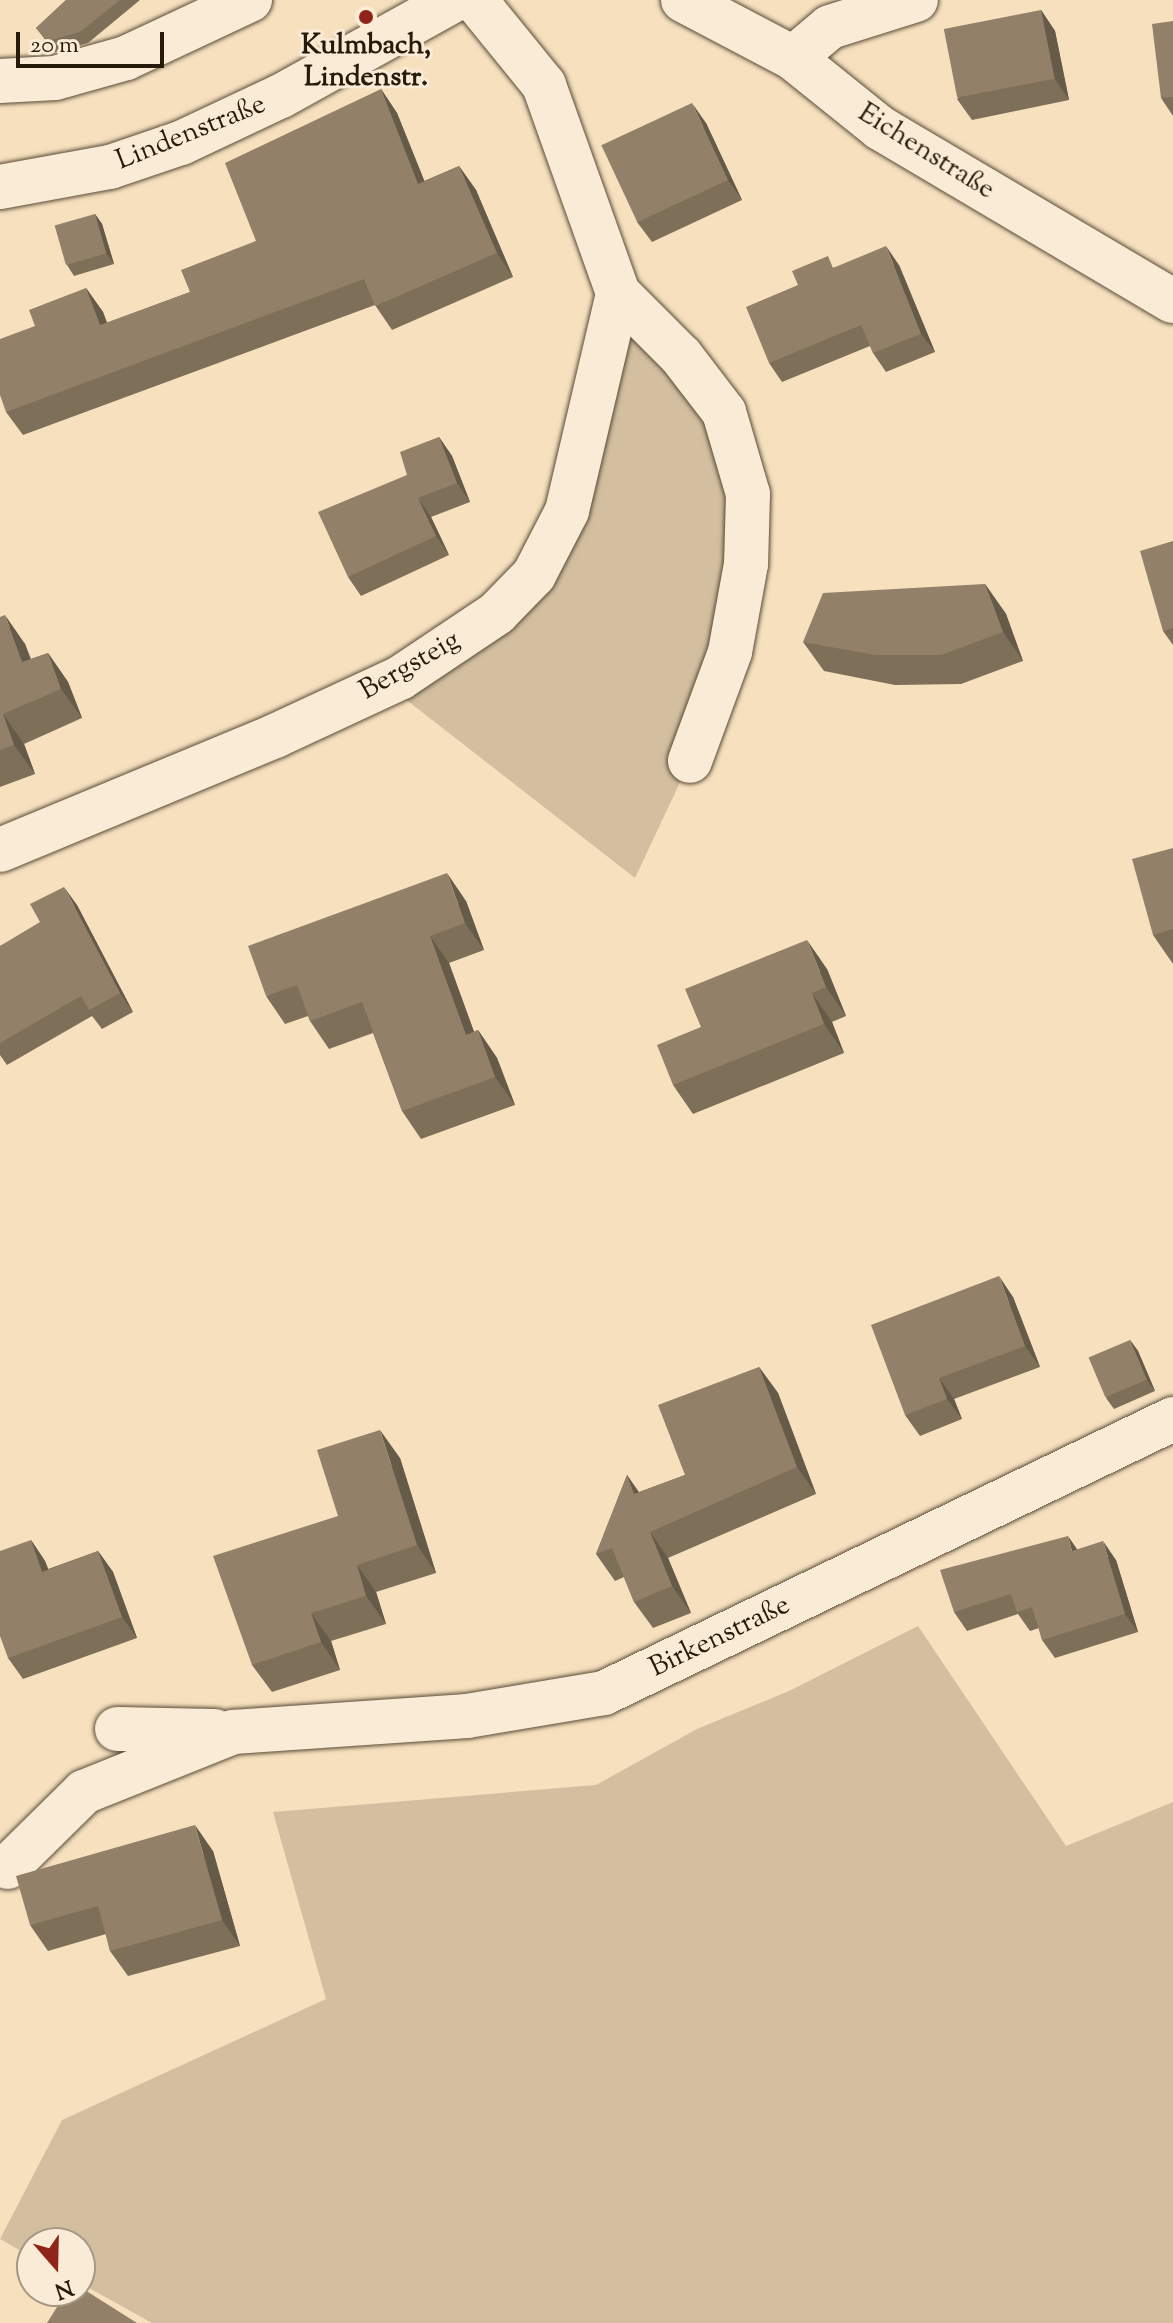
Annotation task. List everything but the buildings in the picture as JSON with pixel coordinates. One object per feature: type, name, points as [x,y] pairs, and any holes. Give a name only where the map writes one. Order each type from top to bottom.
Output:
[{"type":"street","points":[[0,81],[55,78],[126,58],[250,0]]},
{"type":"street","name":"Lindenstraße","points":[[0,187],[110,167],[181,143],[281,96],[454,0]]},
{"type":"street","points":[[475,0],[544,85],[618,293],[681,356],[724,412],[748,494],[746,564],[730,652],[690,761]]},
{"type":"street","name":"Eichenstraße","points":[[683,0],[793,58],[880,128],[1173,301]]},
{"type":"street","points":[[793,58],[830,27],[916,0]]},
{"type":"street","name":"Bergsteig","points":[[0,850],[275,736],[400,678],[497,613],[534,575],[567,511],[618,293]]},
{"type":"street","name":"Birkenstraße","points":[[117,1729],[233,1732],[467,1716],[604,1693],[1173,1419]]},
{"type":"street","name":"Birkenstraße","points":[[8,1867],[84,1792],[233,1732]]},
{"type":"shaded area","points":[[618,293],[724,412],[746,564],[690,761],[635,878],[386,684],[534,575]]},
{"type":"shaded area","points":[[918,1626],[1066,1846],[1173,1802],[1173,2323],[152,2323],[96,2292],[96,2227],[16,2227],[16,2248],[0,2239],[62,2120],[326,1999],[273,1812],[596,1785],[697,1729],[789,1691]]},
{"type":"place","name":"Kulmbach, Lindenstr.","points":[[366,17]]}]
